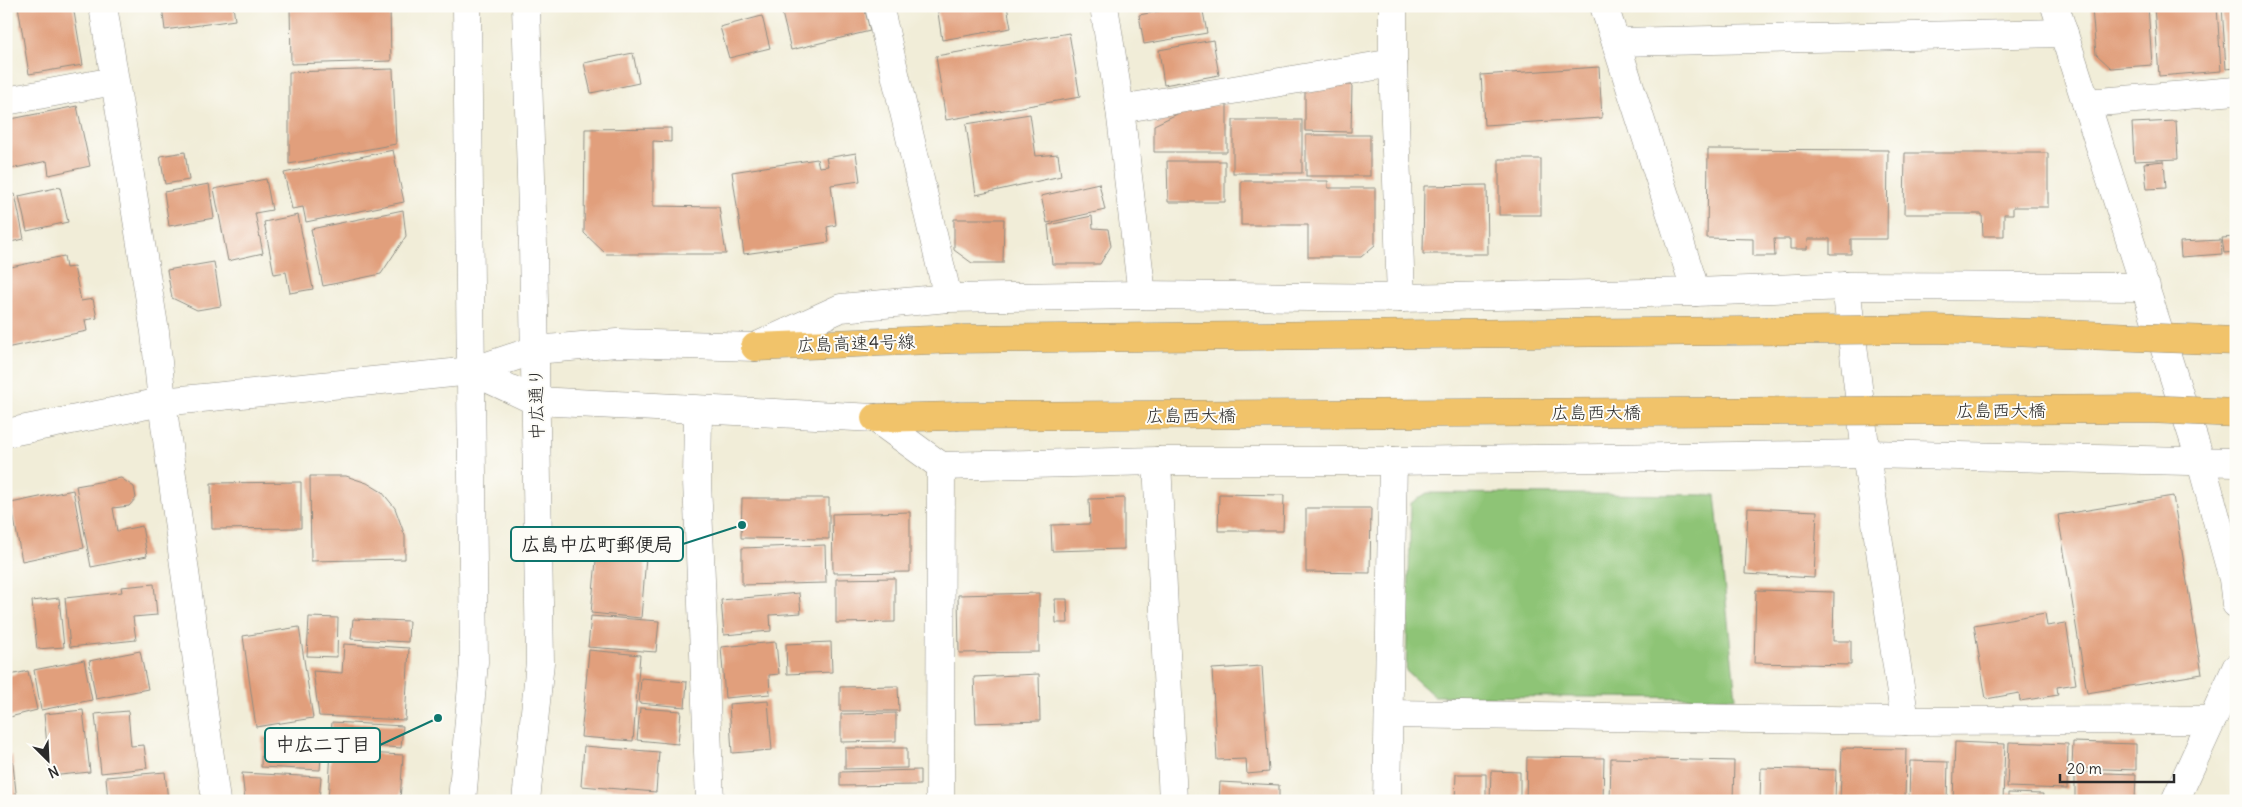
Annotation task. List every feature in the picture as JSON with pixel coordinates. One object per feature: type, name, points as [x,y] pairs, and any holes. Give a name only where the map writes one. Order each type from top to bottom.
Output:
[{"type":"highway","name":"広島高速4号線","points":[[755,347],[957,339],[1935,329],[2236,341]]},
{"type":"highway","name":"広島西大橋","points":[[875,418],[2148,409],[2236,413]]},
{"type":"street","points":[[103,6],[156,332],[162,402],[216,801]]},
{"type":"street","points":[[462,801],[474,662],[467,6]]},
{"type":"street","name":"中広通り","points":[[526,6],[535,350],[540,662],[526,801]]},
{"type":"street","points":[[878,6],[948,298]]},
{"type":"street","points":[[1104,6],[1120,109],[1142,295]]},
{"type":"street","points":[[1393,6],[1393,63],[1401,298]]},
{"type":"street","points":[[1604,6],[1696,292]]},
{"type":"street","points":[[2055,6],[2201,462],[2233,579],[2236,604]]},
{"type":"street","points":[[1616,42],[2064,33]]},
{"type":"street","points":[[1120,109],[1393,63]]},
{"type":"street","points":[[6,101],[114,81]]},
{"type":"street","points":[[2086,103],[2236,91]]},
{"type":"street","points":[[6,433],[162,402],[472,371],[535,350],[618,343],[755,347],[841,308],[948,298],[1142,295],[1401,298],[1696,292],[1846,286],[2146,287]]},
{"type":"street","points":[[1846,286],[1866,454],[1905,721]]},
{"type":"street","points":[[472,371],[536,401],[875,418],[941,466],[1157,461],[1393,461],[1866,454],[2236,462]]},
{"type":"street","points":[[698,410],[697,481],[710,801]]},
{"type":"street","points":[[1157,461],[1173,801]]},
{"type":"street","points":[[1387,801],[1393,461]]},
{"type":"street","points":[[940,801],[941,466]]},
{"type":"street","points":[[2175,801],[2236,668]]},
{"type":"street","points":[[1389,714],[1905,721],[2212,720]]},
{"type":"green space","points":[[1427,493],[1715,495],[1736,698],[1434,696],[1406,671],[1411,503]]},
{"type":"building","points":[[18,6],[73,6],[83,65],[29,74]]},
{"type":"building","points":[[162,6],[233,6],[235,20],[165,30]]},
{"type":"building","points":[[290,6],[390,6],[391,61],[291,64]]},
{"type":"building","points":[[812,6],[864,6],[870,31],[791,50],[782,13]]},
{"type":"building","points":[[937,6],[1007,6],[1011,28],[942,40]]},
{"type":"building","points":[[1185,6],[1202,6],[1207,33],[1144,44],[1139,15]]},
{"type":"building","points":[[2148,6],[2152,65],[2111,68],[2096,54],[2092,9]]},
{"type":"building","points":[[2154,6],[2217,6],[2221,71],[2159,76]]},
{"type":"building","points":[[2222,6],[2236,6],[2236,68],[2226,69]]},
{"type":"building","points":[[762,16],[770,48],[729,58],[720,27]]},
{"type":"building","points":[[1069,33],[1080,97],[946,120],[936,56]]},
{"type":"building","points":[[1213,40],[1219,75],[1164,85],[1159,50]]},
{"type":"building","points":[[633,53],[639,83],[591,93],[584,63]]},
{"type":"building","points":[[1599,67],[1602,118],[1484,125],[1481,75]]},
{"type":"building","points":[[393,69],[396,144],[289,164],[289,72]]},
{"type":"building","points":[[1305,85],[1352,85],[1351,132],[1305,131]]},
{"type":"building","points":[[1196,105],[1227,105],[1227,152],[1154,152],[1154,125]]},
{"type":"building","points":[[77,106],[90,166],[49,175],[47,161],[6,170],[6,120]]},
{"type":"building","points":[[1030,114],[1036,156],[1058,154],[1061,176],[976,195],[966,124]]},
{"type":"building","points":[[1233,120],[1302,120],[1302,173],[1233,173]]},
{"type":"building","points":[[2176,121],[2178,159],[2134,161],[2132,123]]},
{"type":"building","points":[[671,128],[671,142],[653,141],[653,206],[719,207],[726,254],[606,254],[584,233],[585,129]]},
{"type":"building","points":[[1306,135],[1370,135],[1370,176],[1306,176]]},
{"type":"building","points":[[1708,149],[1888,150],[1887,239],[1851,239],[1851,254],[1830,254],[1830,239],[1808,239],[1807,249],[1790,249],[1790,239],[1774,239],[1775,256],[1753,256],[1753,239],[1707,238]]},
{"type":"building","points":[[393,150],[404,202],[306,222],[303,207],[292,209],[284,173]]},
{"type":"building","points":[[185,152],[189,180],[165,184],[160,156]]},
{"type":"building","points":[[856,153],[860,181],[831,185],[836,225],[827,227],[829,242],[744,254],[732,172],[817,159],[819,167],[828,166],[826,158]]},
{"type":"building","points":[[1905,153],[2048,153],[2048,207],[2013,207],[2013,214],[2004,214],[2004,236],[1983,236],[1982,214],[1904,214]]},
{"type":"building","points":[[1499,159],[1541,159],[1541,215],[1499,215]]},
{"type":"building","points":[[1167,161],[1225,161],[1225,202],[1168,202]]},
{"type":"building","points":[[2164,161],[2166,188],[2147,189],[2144,163]]},
{"type":"building","points":[[266,179],[272,210],[255,213],[263,253],[228,261],[214,189]]},
{"type":"building","points":[[1241,181],[1328,181],[1328,188],[1375,188],[1375,245],[1361,257],[1308,257],[1308,225],[1241,225]]},
{"type":"building","points":[[1099,183],[1105,210],[1047,223],[1041,196]]},
{"type":"building","points":[[209,184],[214,218],[169,226],[164,192]]},
{"type":"building","points":[[1487,185],[1488,254],[1423,254],[1424,186]]},
{"type":"building","points":[[60,187],[68,222],[27,231],[19,196]]},
{"type":"building","points":[[15,194],[24,239],[6,243],[6,195]]},
{"type":"building","points":[[403,210],[406,236],[381,274],[323,286],[311,229]]},
{"type":"building","points":[[298,215],[313,289],[290,293],[286,272],[274,274],[264,222]]},
{"type":"building","points":[[1092,216],[1093,228],[1108,229],[1111,246],[1100,264],[1052,264],[1048,225]]},
{"type":"building","points":[[954,219],[1004,219],[1003,263],[972,263],[954,250]]},
{"type":"building","points":[[2236,237],[2236,252],[2224,253],[2222,238]]},
{"type":"building","points":[[2221,240],[2222,254],[2181,257],[2180,242]]},
{"type":"building","points":[[64,256],[66,268],[74,267],[81,301],[93,299],[97,318],[85,320],[87,331],[6,348],[6,268]]},
{"type":"building","points":[[214,262],[221,306],[197,310],[172,298],[167,270]]},
{"type":"building","points":[[310,476],[346,476],[367,483],[382,492],[395,508],[405,536],[405,559],[311,561]]},
{"type":"building","points":[[121,478],[134,487],[136,498],[129,506],[113,508],[117,531],[142,526],[147,556],[91,567],[76,486]]},
{"type":"building","points":[[301,482],[301,528],[212,529],[211,483]]},
{"type":"building","points":[[73,490],[84,548],[22,561],[11,503]]},
{"type":"building","points":[[1219,494],[1284,495],[1283,531],[1218,531]]},
{"type":"building","points":[[2173,496],[2202,674],[2087,693],[2058,515]]},
{"type":"building","points":[[742,498],[829,498],[829,539],[741,538]]},
{"type":"building","points":[[1124,498],[1124,549],[1052,551],[1051,525],[1090,524],[1089,499]]},
{"type":"building","points":[[1306,508],[1371,508],[1370,573],[1306,572]]},
{"type":"building","points":[[1748,508],[1817,511],[1814,578],[1745,574]]},
{"type":"building","points":[[910,512],[910,572],[833,573],[832,514]]},
{"type":"building","points":[[598,540],[647,545],[641,618],[591,613]]},
{"type":"building","points":[[825,545],[826,583],[742,585],[742,548]]},
{"type":"building","points":[[895,578],[895,622],[836,623],[836,579]]},
{"type":"building","points":[[154,584],[157,615],[133,617],[136,640],[70,647],[65,598],[122,592],[121,587]]},
{"type":"building","points":[[1756,590],[1834,592],[1833,641],[1851,641],[1851,665],[1754,663]]},
{"type":"building","points":[[799,593],[801,613],[770,615],[771,631],[724,635],[721,600]]},
{"type":"building","points":[[1039,593],[1039,652],[959,653],[958,595]]},
{"type":"building","points":[[59,598],[64,647],[37,649],[32,601]]},
{"type":"building","points":[[1055,599],[1067,599],[1068,623],[1056,623]]},
{"type":"building","points":[[2045,613],[2047,626],[2066,623],[2076,684],[2057,687],[2058,695],[2020,701],[2019,693],[1986,699],[1974,625]]},
{"type":"building","points":[[591,616],[659,621],[656,652],[588,647]]},
{"type":"building","points":[[309,617],[338,618],[337,657],[307,656]]},
{"type":"building","points":[[353,619],[409,621],[408,642],[351,639]]},
{"type":"building","points":[[299,627],[313,718],[256,727],[243,636]]},
{"type":"building","points":[[776,642],[779,674],[769,675],[770,694],[725,698],[721,647]]},
{"type":"building","points":[[831,642],[832,672],[787,674],[786,644]]},
{"type":"building","points":[[344,644],[409,648],[405,720],[319,716],[313,671],[342,673]]},
{"type":"building","points":[[589,650],[640,655],[633,741],[581,737]]},
{"type":"building","points":[[140,651],[148,689],[96,699],[89,661]]},
{"type":"building","points":[[84,660],[92,700],[41,710],[34,670]]},
{"type":"building","points":[[1262,666],[1269,772],[1247,774],[1246,759],[1217,760],[1212,669]]},
{"type":"building","points":[[28,671],[37,710],[6,718],[6,676]]},
{"type":"building","points":[[1039,674],[1040,721],[976,723],[974,677]]},
{"type":"building","points":[[641,678],[687,682],[685,707],[639,703]]},
{"type":"building","points":[[898,686],[899,711],[840,711],[840,687]]},
{"type":"building","points":[[768,701],[772,750],[732,753],[729,704]]},
{"type":"building","points":[[640,708],[681,711],[678,744],[637,740]]},
{"type":"building","points":[[83,710],[90,772],[50,776],[44,714]]},
{"type":"building","points":[[128,711],[131,746],[144,745],[147,768],[101,773],[95,714]]},
{"type":"building","points":[[896,713],[896,741],[841,742],[841,714]]},
{"type":"building","points":[[332,722],[403,726],[401,748],[330,743]]},
{"type":"building","points":[[323,733],[320,770],[261,767],[262,737]]},
{"type":"building","points":[[1955,742],[2005,744],[2003,801],[1953,801]]},
{"type":"building","points":[[2009,742],[2068,744],[2067,789],[2007,787]]},
{"type":"building","points":[[2073,742],[2136,744],[2136,770],[2072,768]]},
{"type":"building","points":[[584,746],[659,752],[656,792],[581,786]]},
{"type":"building","points":[[845,748],[907,748],[907,768],[845,769]]},
{"type":"building","points":[[1842,748],[1906,749],[1905,801],[1840,801]]},
{"type":"building","points":[[331,751],[403,755],[400,801],[328,801]]},
{"type":"building","points":[[12,755],[17,801],[6,801],[6,756]]},
{"type":"building","points":[[1527,757],[1604,758],[1603,801],[1526,801]]},
{"type":"building","points":[[1611,758],[1734,761],[1733,801],[1610,801]]},
{"type":"building","points":[[1910,761],[1948,762],[1947,801],[1909,801]]},
{"type":"building","points":[[1761,768],[1836,770],[1835,801],[1760,801]]},
{"type":"building","points":[[920,770],[920,785],[840,786],[840,772]]},
{"type":"building","points":[[1491,771],[1520,772],[1520,801],[1490,801]]},
{"type":"building","points":[[165,772],[168,801],[108,801],[106,777]]},
{"type":"building","points":[[2075,772],[2136,774],[2135,801],[2075,801]]},
{"type":"building","points":[[242,773],[321,777],[319,801],[245,801]]},
{"type":"building","points":[[1456,774],[1486,774],[1486,801],[1455,801]]},
{"type":"building","points":[[1220,782],[1279,785],[1279,801],[1219,801]]},
{"type":"building","points":[[2008,793],[2043,794],[2042,801],[2008,801]]},
{"type":"place","name":"広島中広町郵便局","points":[[742,525]]},
{"type":"place","name":"中広二丁目","points":[[438,718]]}]
